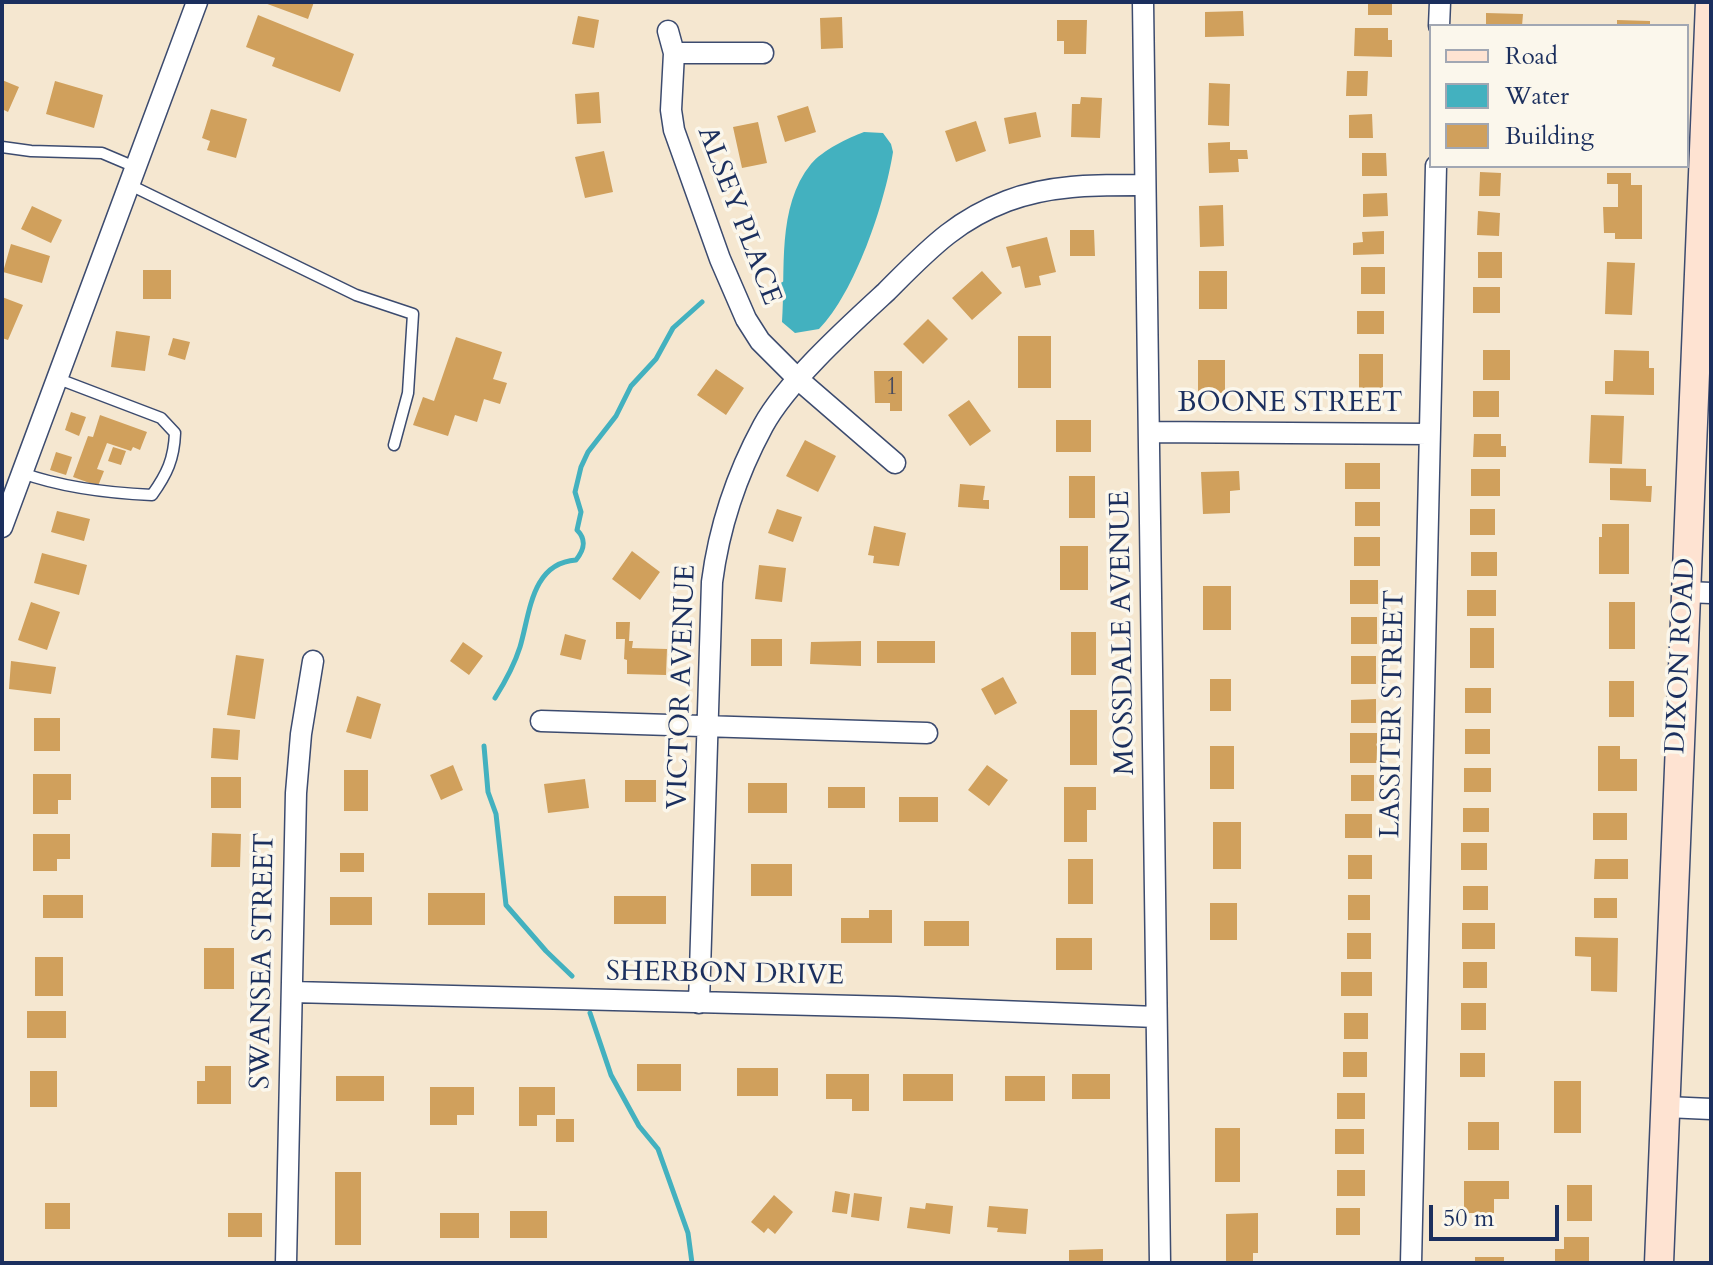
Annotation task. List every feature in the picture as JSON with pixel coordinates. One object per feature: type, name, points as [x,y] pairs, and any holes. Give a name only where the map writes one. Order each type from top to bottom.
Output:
[{"type":"street","points":[[2,527],[197,2]]},
{"type":"street","name":"MOSSDALE AVENUE","points":[[1143,2],[1160,1263]]},
{"type":"street","points":[[1439,24],[1440,2]]},
{"type":"street","name":"DIXON ROAD","points":[[1659,1263],[1698,592],[1710,2]]},
{"type":"street","name":"ALSEY PLACE","points":[[668,31],[674,53],[671,110],[674,130],[720,259],[746,319],[760,341],[799,380],[895,463]]},
{"type":"street","points":[[674,53],[763,53]]},
{"type":"street","name":"LASSITER STREET","points":[[1411,1263],[1436,168]]},
{"type":"street","name":"VICTOR AVENUE","points":[[699,1003],[712,582],[730,504],[764,424],[799,380],[851,325],[938,242],[981,213],[1009,200],[1058,188],[1145,185]]},
{"type":"street","name":"BOONE STREET","points":[[1150,432],[1429,434]]},
{"type":"street","name":"SWANSEA STREET","points":[[286,1263],[298,762],[313,661]]},
{"type":"street","points":[[541,721],[927,733]]},
{"type":"street","name":"SHERBON DRIVE","points":[[292,992],[1156,1017]]},
{"type":"street","points":[[1666,1107],[1711,1109]]},
{"type":"lane","points":[[2,147],[102,153],[132,175],[356,295],[413,314],[408,393],[394,445]]},
{"type":"lane","points":[[21,472],[47,482],[85,490],[152,495],[168,473],[174,453],[175,433],[161,418],[56,378]]},
{"type":"water","points":[[864,132],[883,133],[893,152],[876,221],[856,271],[832,313],[819,329],[795,333],[782,322],[785,240],[792,200],[800,181],[816,159]]},
{"type":"building","points":[[262,2],[314,2],[308,19]]},
{"type":"building","points":[[1368,2],[1392,2],[1392,15],[1368,15]]},
{"type":"building","points":[[1243,11],[1244,36],[1205,37],[1205,12]]},
{"type":"building","points":[[1486,13],[1523,14],[1522,24],[1486,24]]},
{"type":"building","points":[[258,15],[354,54],[340,92],[272,66],[275,58],[246,47]]},
{"type":"building","points":[[578,16],[599,20],[594,48],[572,44]]},
{"type":"building","points":[[842,17],[843,48],[821,49],[820,18]]},
{"type":"building","points":[[1057,20],[1087,20],[1086,54],[1064,54],[1064,41],[1057,41]]},
{"type":"building","points":[[1617,20],[1650,21],[1650,24],[1617,24]]},
{"type":"building","points":[[1355,28],[1388,28],[1392,57],[1354,56]]},
{"type":"building","points":[[1347,71],[1368,71],[1367,96],[1346,96]]},
{"type":"building","points":[[2,80],[19,87],[8,112],[2,109]]},
{"type":"building","points":[[55,81],[103,95],[94,128],[46,114]]},
{"type":"building","points":[[1209,83],[1230,84],[1229,126],[1208,125]]},
{"type":"building","points":[[599,92],[601,123],[577,124],[575,94]]},
{"type":"building","points":[[1081,97],[1102,98],[1100,138],[1071,137],[1072,104],[1080,104]]},
{"type":"building","points":[[808,106],[816,132],[785,142],[777,116]]},
{"type":"building","points":[[211,109],[247,119],[236,158],[207,150],[210,141],[202,138]]},
{"type":"building","points":[[1036,112],[1041,137],[1009,144],[1004,118]]},
{"type":"building","points":[[1372,114],[1373,138],[1349,138],[1349,115]]},
{"type":"building","points":[[976,121],[986,151],[956,162],[945,131]]},
{"type":"building","points":[[758,122],[767,163],[742,168],[733,127]]},
{"type":"building","points":[[1230,142],[1230,150],[1247,150],[1248,159],[1238,159],[1239,172],[1209,173],[1208,143]]},
{"type":"building","points":[[604,151],[613,192],[585,198],[575,157]]},
{"type":"building","points":[[1362,153],[1386,153],[1387,176],[1362,176]]},
{"type":"building","points":[[1480,172],[1501,173],[1500,196],[1479,196]]},
{"type":"building","points":[[1607,173],[1631,173],[1631,185],[1642,185],[1642,239],[1615,239],[1615,233],[1604,233],[1603,207],[1618,207],[1618,184],[1607,184]]},
{"type":"building","points":[[1387,193],[1388,216],[1363,217],[1363,194]]},
{"type":"building","points":[[1223,205],[1224,246],[1200,247],[1199,206]]},
{"type":"building","points":[[32,206],[62,220],[51,243],[21,229]]},
{"type":"building","points":[[1478,211],[1500,213],[1499,236],[1477,235]]},
{"type":"building","points":[[1070,230],[1094,230],[1095,256],[1070,256]]},
{"type":"building","points":[[1384,231],[1384,254],[1353,255],[1353,243],[1363,242],[1362,232]]},
{"type":"building","points":[[1047,237],[1056,272],[1039,276],[1041,285],[1025,288],[1020,266],[1012,268],[1006,247]]},
{"type":"building","points":[[11,244],[50,256],[42,283],[3,272]]},
{"type":"building","points":[[1478,252],[1502,252],[1502,278],[1478,278]]},
{"type":"building","points":[[1607,262],[1635,263],[1632,315],[1605,314]]},
{"type":"building","points":[[1361,267],[1385,267],[1385,294],[1361,294]]},
{"type":"building","points":[[143,270],[171,270],[171,299],[143,299]]},
{"type":"building","points":[[982,271],[1002,293],[972,320],[952,298]]},
{"type":"building","points":[[1199,271],[1227,271],[1227,309],[1199,309]]},
{"type":"building","points":[[1473,287],[1500,287],[1500,313],[1473,313]]},
{"type":"building","points":[[2,297],[23,305],[8,340],[2,338]]},
{"type":"building","points":[[1357,311],[1384,311],[1384,334],[1357,334]]},
{"type":"building","points":[[928,319],[948,339],[923,364],[903,344]]},
{"type":"building","points":[[116,331],[150,336],[145,371],[111,367]]},
{"type":"building","points":[[1018,336],[1051,336],[1051,388],[1018,388]]},
{"type":"building","points":[[456,337],[502,352],[493,379],[507,383],[500,404],[484,399],[477,422],[455,415],[448,436],[413,425],[423,397],[434,401]]},
{"type":"building","points":[[173,338],[190,342],[185,360],[168,355]]},
{"type":"building","points":[[1483,350],[1510,350],[1510,380],[1483,380]]},
{"type":"building","points":[[1614,350],[1649,351],[1649,368],[1654,368],[1654,395],[1605,394],[1605,381],[1613,381]]},
{"type":"building","points":[[1359,354],[1383,354],[1383,392],[1359,392]]},
{"type":"building","points":[[1198,360],[1225,360],[1225,393],[1198,393]]},
{"type":"building","points":[[716,369],[744,388],[726,415],[697,395]]},
{"type":"building","points":[[874,371],[902,371],[902,411],[890,411],[890,403],[875,403]]},
{"type":"building","points":[[1473,391],[1499,391],[1499,417],[1473,417]]},
{"type":"building","points":[[969,400],[991,431],[970,446],[948,415]]},
{"type":"building","points":[[71,412],[86,417],[79,436],[65,430]]},
{"type":"building","points":[[100,415],[147,432],[140,450],[133,447],[131,451],[107,443],[97,469],[104,471],[98,486],[73,477],[88,436],[93,437]]},
{"type":"building","points":[[1591,415],[1624,416],[1622,464],[1589,463]]},
{"type":"building","points":[[1056,420],[1091,420],[1091,452],[1056,452]]},
{"type":"building","points":[[1474,434],[1501,434],[1501,446],[1506,446],[1506,457],[1473,457]]},
{"type":"building","points":[[805,440],[836,456],[818,492],[786,476]]},
{"type":"building","points":[[113,447],[126,451],[121,465],[108,461]]},
{"type":"building","points":[[56,452],[72,457],[66,475],[50,470]]},
{"type":"building","points":[[1345,463],[1380,463],[1380,489],[1345,489]]},
{"type":"building","points":[[1610,468],[1646,469],[1646,486],[1652,486],[1651,502],[1610,500]]},
{"type":"building","points":[[1471,469],[1500,469],[1500,496],[1471,496]]},
{"type":"building","points":[[1239,471],[1240,490],[1230,491],[1230,513],[1203,514],[1201,472]]},
{"type":"building","points":[[1069,476],[1095,476],[1095,518],[1069,518]]},
{"type":"building","points":[[960,484],[985,486],[983,500],[989,500],[989,509],[958,507]]},
{"type":"building","points":[[1355,502],[1380,502],[1380,526],[1355,526]]},
{"type":"building","points":[[777,509],[802,517],[793,542],[768,533]]},
{"type":"building","points":[[1470,509],[1495,509],[1495,535],[1470,535]]},
{"type":"building","points":[[57,511],[90,519],[84,541],[51,532]]},
{"type":"building","points":[[1602,524],[1629,524],[1629,574],[1599,574]]},
{"type":"building","points":[[874,526],[906,533],[899,566],[873,563],[874,556],[868,555]]},
{"type":"building","points":[[1354,537],[1380,537],[1380,566],[1354,566]]},
{"type":"building","points":[[1060,546],[1088,546],[1088,590],[1060,590]]},
{"type":"building","points":[[632,551],[660,572],[640,600],[612,579]]},
{"type":"building","points":[[1471,552],[1497,552],[1497,576],[1471,576]]},
{"type":"building","points":[[42,553],[87,565],[79,595],[34,583]]},
{"type":"building","points":[[759,565],[786,568],[782,602],[755,599]]},
{"type":"building","points":[[1350,580],[1378,580],[1378,604],[1350,604]]},
{"type":"building","points":[[1203,586],[1231,586],[1231,630],[1203,630]]},
{"type":"building","points":[[1467,590],[1496,590],[1496,616],[1467,616]]},
{"type":"building","points":[[31,602],[60,612],[47,650],[18,640]]},
{"type":"building","points":[[1609,602],[1635,602],[1635,649],[1609,649]]},
{"type":"building","points":[[1351,617],[1377,617],[1377,644],[1351,644]]},
{"type":"building","points":[[616,622],[630,622],[629,641],[633,641],[632,648],[667,649],[666,675],[627,674],[625,639],[616,639]]},
{"type":"building","points":[[1470,628],[1494,628],[1494,668],[1470,668]]},
{"type":"building","points":[[1071,632],[1096,632],[1096,675],[1071,675]]},
{"type":"building","points":[[565,634],[586,640],[581,660],[560,655]]},
{"type":"building","points":[[751,639],[782,639],[782,666],[751,666]]},
{"type":"building","points":[[861,641],[861,666],[810,664],[811,642]]},
{"type":"building","points":[[877,641],[935,641],[935,663],[877,663]]},
{"type":"building","points":[[463,642],[483,656],[469,675],[450,661]]},
{"type":"building","points":[[236,655],[264,659],[255,719],[227,715]]},
{"type":"building","points":[[1351,656],[1376,656],[1376,684],[1351,684]]},
{"type":"building","points":[[11,661],[56,667],[51,694],[9,689]]},
{"type":"building","points":[[1003,677],[1017,703],[995,715],[981,689]]},
{"type":"building","points":[[1210,679],[1231,679],[1231,711],[1210,711]]},
{"type":"building","points":[[1609,681],[1634,681],[1634,717],[1609,717]]},
{"type":"building","points":[[1465,688],[1491,688],[1491,713],[1465,713]]},
{"type":"building","points":[[357,696],[381,704],[371,739],[346,732]]},
{"type":"building","points":[[1376,699],[1376,723],[1351,723],[1351,700]]},
{"type":"building","points":[[1070,710],[1097,710],[1097,765],[1070,765]]},
{"type":"building","points":[[34,718],[60,718],[60,751],[34,751]]},
{"type":"building","points":[[213,728],[240,730],[238,760],[211,758]]},
{"type":"building","points":[[1465,729],[1490,729],[1490,754],[1465,754]]},
{"type":"building","points":[[1350,733],[1377,733],[1377,763],[1350,763]]},
{"type":"building","points":[[1210,746],[1234,746],[1234,789],[1210,789]]},
{"type":"building","points":[[1598,746],[1620,746],[1620,759],[1637,759],[1637,791],[1598,791]]},
{"type":"building","points":[[453,765],[463,790],[441,800],[430,775]]},
{"type":"building","points":[[987,765],[1008,780],[989,806],[968,790]]},
{"type":"building","points":[[1464,768],[1491,768],[1491,792],[1464,792]]},
{"type":"building","points":[[344,770],[368,770],[368,811],[344,811]]},
{"type":"building","points":[[33,774],[71,774],[71,800],[58,800],[58,814],[33,814]]},
{"type":"building","points":[[1351,775],[1374,775],[1374,801],[1351,801]]},
{"type":"building","points":[[211,777],[241,777],[241,808],[211,808]]},
{"type":"building","points":[[585,779],[589,808],[548,813],[544,784]]},
{"type":"building","points":[[625,780],[656,780],[656,802],[625,802]]},
{"type":"building","points":[[748,783],[787,783],[787,813],[748,813]]},
{"type":"building","points":[[828,787],[865,787],[865,808],[828,808]]},
{"type":"building","points":[[1064,787],[1096,787],[1096,810],[1087,810],[1087,842],[1064,842]]},
{"type":"building","points":[[899,797],[938,797],[938,822],[899,822]]},
{"type":"building","points":[[1463,808],[1489,808],[1489,832],[1463,832]]},
{"type":"building","points":[[1593,813],[1627,813],[1627,840],[1593,840]]},
{"type":"building","points":[[1345,814],[1372,814],[1372,838],[1345,838]]},
{"type":"building","points":[[1213,822],[1241,822],[1241,869],[1213,869]]},
{"type":"building","points":[[212,833],[241,834],[240,867],[211,867]]},
{"type":"building","points":[[33,834],[70,834],[70,859],[57,859],[57,871],[33,871]]},
{"type":"building","points":[[1461,843],[1487,843],[1487,870],[1461,870]]},
{"type":"building","points":[[340,853],[364,853],[364,872],[340,872]]},
{"type":"building","points":[[1348,855],[1372,855],[1372,879],[1348,879]]},
{"type":"building","points":[[1068,859],[1093,859],[1093,904],[1068,904]]},
{"type":"building","points":[[1595,859],[1628,859],[1628,879],[1594,879]]},
{"type":"building","points":[[751,864],[792,864],[792,896],[751,896]]},
{"type":"building","points":[[1463,886],[1488,886],[1488,910],[1463,910]]},
{"type":"building","points":[[428,893],[485,893],[485,925],[428,925]]},
{"type":"building","points":[[43,895],[83,895],[83,918],[43,918]]},
{"type":"building","points":[[1348,895],[1370,895],[1370,920],[1348,920]]},
{"type":"building","points":[[614,896],[666,896],[666,924],[614,924]]},
{"type":"building","points":[[330,897],[372,897],[372,925],[330,925]]},
{"type":"building","points":[[1594,898],[1617,898],[1617,918],[1594,918]]},
{"type":"building","points":[[1210,903],[1237,903],[1237,940],[1210,940]]},
{"type":"building","points":[[869,910],[892,910],[892,943],[841,943],[841,918],[869,918]]},
{"type":"building","points":[[924,921],[969,921],[969,946],[924,946]]},
{"type":"building","points":[[1462,923],[1495,923],[1495,949],[1462,949]]},
{"type":"building","points":[[1347,933],[1371,933],[1371,959],[1347,959]]},
{"type":"building","points":[[1575,937],[1618,938],[1617,992],[1591,991],[1591,957],[1575,956]]},
{"type":"building","points":[[1056,938],[1092,938],[1092,970],[1056,970]]},
{"type":"building","points":[[204,948],[234,948],[234,989],[204,989]]},
{"type":"building","points":[[35,957],[63,957],[63,996],[35,996]]},
{"type":"building","points":[[1463,962],[1487,962],[1487,988],[1463,988]]},
{"type":"building","points":[[1341,972],[1372,972],[1372,996],[1341,996]]},
{"type":"building","points":[[1461,1003],[1486,1003],[1486,1030],[1461,1030]]},
{"type":"building","points":[[27,1011],[66,1011],[66,1038],[27,1038]]},
{"type":"building","points":[[1344,1013],[1368,1013],[1368,1039],[1344,1039]]},
{"type":"building","points":[[1343,1052],[1367,1052],[1367,1077],[1343,1077]]},
{"type":"building","points":[[1460,1053],[1485,1053],[1485,1077],[1460,1077]]},
{"type":"building","points":[[637,1064],[681,1064],[681,1091],[637,1091]]},
{"type":"building","points":[[205,1066],[231,1066],[231,1104],[197,1104],[197,1081],[205,1081]]},
{"type":"building","points":[[737,1068],[778,1068],[778,1096],[737,1096]]},
{"type":"building","points":[[30,1071],[57,1071],[57,1107],[30,1107]]},
{"type":"building","points":[[826,1074],[869,1074],[869,1111],[852,1111],[852,1099],[826,1099]]},
{"type":"building","points":[[903,1074],[953,1074],[953,1101],[903,1101]]},
{"type":"building","points":[[1072,1074],[1110,1074],[1110,1099],[1072,1099]]},
{"type":"building","points":[[336,1076],[384,1076],[384,1101],[336,1101]]},
{"type":"building","points":[[1005,1076],[1045,1076],[1045,1101],[1005,1101]]},
{"type":"building","points":[[1554,1081],[1581,1081],[1581,1133],[1554,1133]]},
{"type":"building","points":[[430,1087],[474,1087],[474,1115],[457,1115],[457,1125],[430,1125]]},
{"type":"building","points":[[519,1087],[555,1087],[555,1115],[537,1115],[537,1126],[519,1126]]},
{"type":"building","points":[[1337,1093],[1365,1093],[1365,1119],[1337,1119]]},
{"type":"building","points":[[556,1119],[574,1119],[574,1142],[556,1142]]},
{"type":"building","points":[[1468,1122],[1499,1122],[1499,1150],[1468,1150]]},
{"type":"building","points":[[1215,1128],[1240,1128],[1240,1182],[1215,1182]]},
{"type":"building","points":[[1335,1129],[1364,1129],[1364,1154],[1335,1154]]},
{"type":"building","points":[[1337,1170],[1365,1170],[1365,1196],[1337,1196]]},
{"type":"building","points":[[335,1172],[361,1172],[361,1245],[335,1245]]},
{"type":"building","points":[[1464,1181],[1509,1181],[1509,1199],[1494,1199],[1494,1213],[1464,1213]]},
{"type":"building","points":[[1567,1185],[1592,1185],[1592,1221],[1567,1221]]},
{"type":"building","points":[[835,1191],[850,1194],[847,1214],[832,1212]]},
{"type":"building","points":[[854,1193],[882,1197],[879,1221],[851,1217]]},
{"type":"building","points":[[774,1195],[793,1212],[775,1234],[768,1228],[764,1233],[751,1222]]},
{"type":"building","points":[[45,1203],[70,1203],[70,1229],[45,1229]]},
{"type":"building","points":[[926,1203],[953,1206],[950,1234],[907,1228],[910,1207],[925,1209]]},
{"type":"building","points":[[989,1206],[1028,1209],[1026,1234],[997,1232],[998,1228],[987,1227]]},
{"type":"building","points":[[1336,1208],[1360,1208],[1360,1235],[1336,1235]]},
{"type":"building","points":[[510,1211],[547,1211],[547,1238],[510,1238]]},
{"type":"building","points":[[228,1213],[262,1213],[262,1237],[228,1237]]},
{"type":"building","points":[[440,1213],[479,1213],[479,1238],[440,1238]]},
{"type":"building","points":[[1258,1213],[1258,1253],[1253,1253],[1253,1263],[1226,1263],[1226,1214]]},
{"type":"building","points":[[1564,1237],[1589,1237],[1589,1263],[1555,1263],[1555,1249],[1564,1249]]},
{"type":"building","points":[[1103,1249],[1103,1263],[1069,1263],[1069,1250]]},
{"type":"building","points":[[1475,1257],[1504,1257],[1504,1263],[1475,1263]]},
{"type":"waterway","points":[[764,295],[786,283]]},
{"type":"waterway","points":[[495,698],[518,654],[530,606],[541,580],[561,563],[576,560],[582,549],[583,541],[577,530],[581,512],[575,492],[588,452],[616,416],[631,386],[656,359],[673,328],[702,302]]},
{"type":"waterway","points":[[484,746],[488,792],[496,814],[506,905],[572,976]]},
{"type":"waterway","points":[[590,1013],[611,1075],[639,1126],[658,1149],[688,1233],[692,1263]]}]
